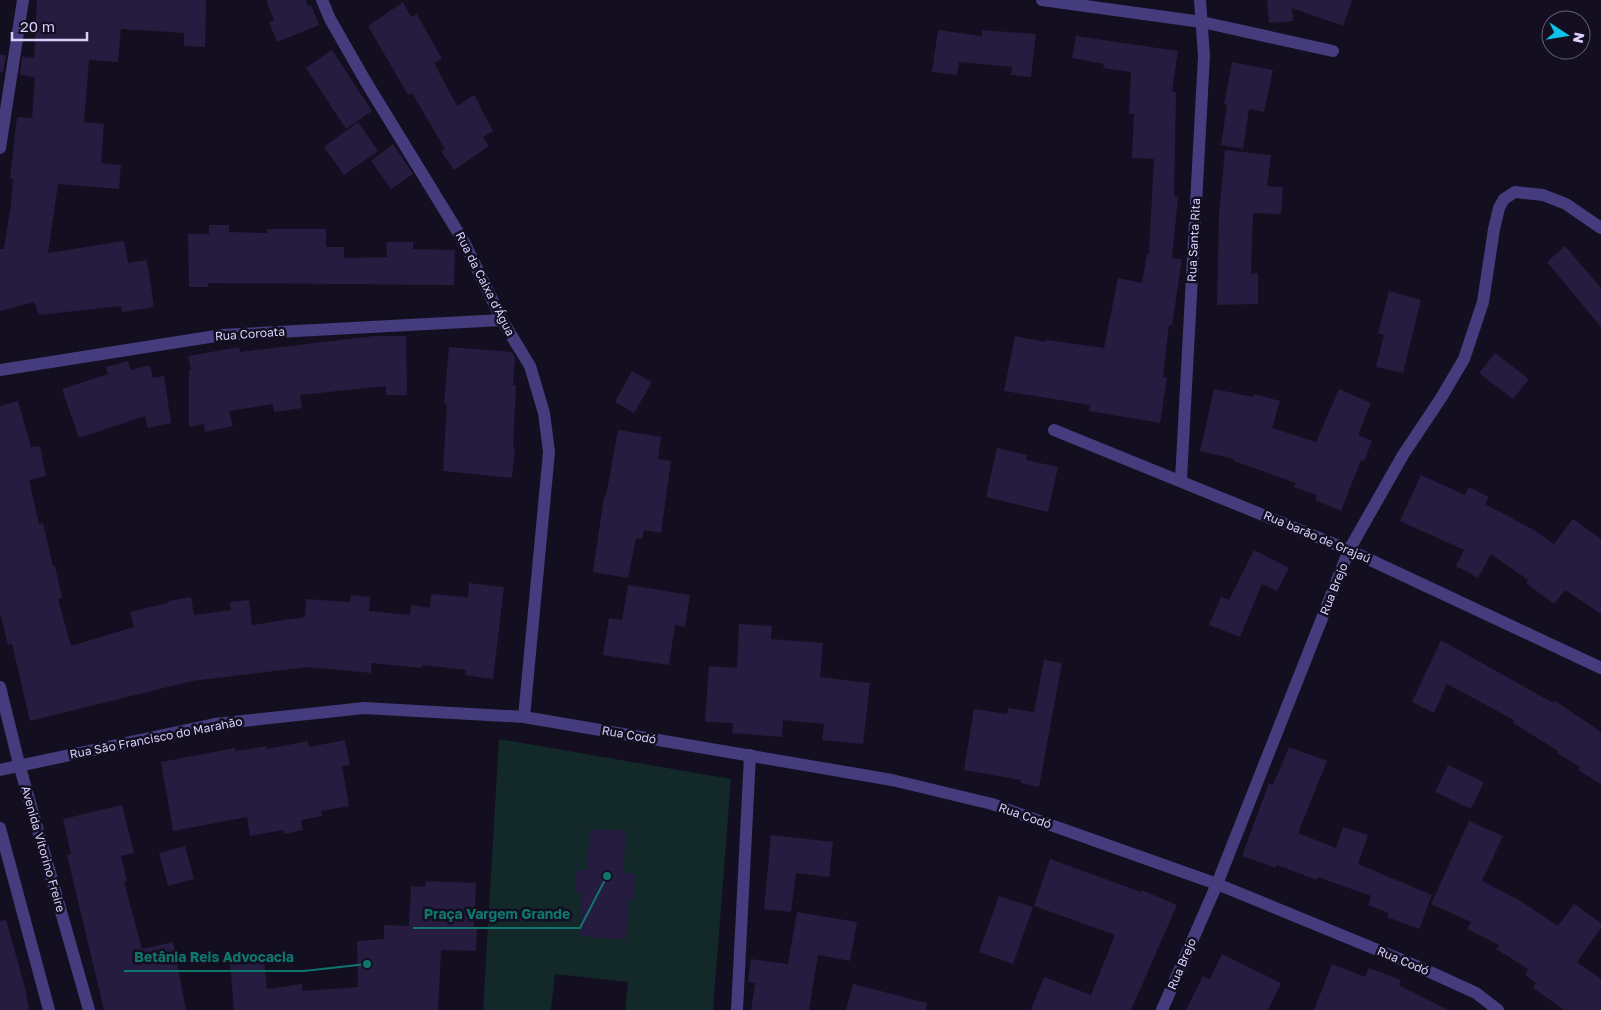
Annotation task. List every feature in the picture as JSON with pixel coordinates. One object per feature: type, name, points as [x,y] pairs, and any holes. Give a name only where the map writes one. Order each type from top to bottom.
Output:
[{"type":"street","points":[[0,148],[23,0]]},
{"type":"street","name":"Rua da Caixa d'Água","points":[[322,0],[330,19],[366,82],[464,242],[502,320],[530,366],[544,413],[549,452],[524,717]]},
{"type":"street","points":[[1042,0],[1202,22],[1333,51]]},
{"type":"street","name":"Rua Santa Rita","points":[[1181,480],[1204,66],[1200,0]]},
{"type":"street","name":"Rua Brejo","points":[[1162,1010],[1217,884],[1350,550],[1402,455],[1441,398],[1464,359],[1483,302],[1499,208],[1504,199],[1515,192],[1526,192],[1566,204],[1601,228]]},
{"type":"street","name":"Rua Coroata","points":[[0,370],[222,335],[502,320]]},
{"type":"street","name":"Rua barão de Grajaú","points":[[1054,430],[1350,550],[1601,668]]},
{"type":"street","name":"Avenida Vitorino Freire","points":[[0,687],[19,764],[89,1010]]},
{"type":"street","name":"Rua São Francisco do Marahão","points":[[0,770],[19,764],[215,724],[364,708],[524,717]]},
{"type":"street","name":"Rua Codó","points":[[524,717],[892,780],[992,804],[1217,884],[1427,971],[1476,994],[1498,1010]]},
{"type":"street","points":[[737,1010],[750,755]]},
{"type":"street","points":[[0,828],[49,1010]]},
{"type":"green space","points":[[499,739],[731,779],[713,1010],[625,1010],[628,982],[555,974],[551,1010],[483,1010]]},
{"type":"building","points":[[37,0],[206,0],[205,47],[184,46],[184,33],[121,29],[118,62],[89,60],[84,122],[104,124],[101,163],[121,165],[119,189],[58,184],[48,253],[124,241],[128,263],[147,260],[154,307],[122,312],[121,306],[39,315],[34,302],[0,311],[0,249],[4,249],[11,204],[13,179],[10,179],[17,117],[32,118],[35,77],[20,75],[22,57],[34,58]]},
{"type":"building","points":[[266,0],[306,0],[308,6],[311,5],[319,25],[277,42],[269,22],[274,20]]},
{"type":"building","points":[[1267,0],[1352,0],[1343,26],[1292,8],[1293,21],[1269,23]]},
{"type":"building","points":[[403,2],[411,17],[417,14],[442,59],[434,63],[457,106],[474,95],[493,131],[483,137],[489,146],[454,170],[441,151],[445,149],[412,93],[408,95],[368,26]]},
{"type":"building","points":[[938,30],[982,36],[982,30],[1036,34],[1031,77],[1011,75],[1012,67],[959,62],[957,75],[932,72]]},
{"type":"building","points":[[1076,36],[1178,51],[1172,91],[1176,92],[1174,196],[1178,197],[1172,258],[1182,259],[1172,325],[1169,325],[1163,377],[1167,378],[1160,423],[1089,411],[1090,405],[1004,391],[1015,336],[1045,342],[1046,340],[1104,348],[1118,278],[1142,283],[1147,254],[1149,254],[1154,159],[1132,158],[1134,114],[1129,114],[1131,72],[1103,68],[1104,64],[1072,58]]},
{"type":"building","points":[[332,50],[372,111],[346,129],[306,68]]},
{"type":"building","points":[[0,55],[6,55],[3,73],[0,72]]},
{"type":"building","points":[[1232,62],[1273,70],[1264,112],[1249,109],[1243,149],[1221,145],[1227,105],[1224,104]]},
{"type":"building","points":[[358,122],[378,151],[344,175],[324,147]]},
{"type":"building","points":[[393,144],[413,174],[391,189],[371,161]]},
{"type":"building","points":[[1225,150],[1271,155],[1267,186],[1283,187],[1281,214],[1253,213],[1251,274],[1258,273],[1258,304],[1217,305],[1219,214]]},
{"type":"building","points":[[209,225],[229,225],[229,232],[267,233],[267,229],[326,229],[326,247],[344,247],[344,258],[387,257],[386,242],[413,242],[413,249],[455,250],[454,285],[208,283],[208,287],[189,287],[188,234],[209,234]]},
{"type":"building","points":[[1565,246],[1601,288],[1601,327],[1547,262]]},
{"type":"building","points":[[1389,291],[1421,300],[1403,373],[1376,367],[1384,335],[1378,333]]},
{"type":"building","points":[[374,336],[406,336],[407,395],[386,395],[386,386],[300,395],[302,408],[274,412],[273,404],[229,411],[233,426],[205,432],[204,424],[189,427],[189,370],[191,370],[188,356],[239,347],[240,352]]},
{"type":"building","points":[[449,347],[512,352],[515,358],[513,385],[516,385],[513,448],[515,448],[512,478],[443,471],[447,404],[444,403]]},
{"type":"building","points":[[1495,353],[1529,379],[1513,399],[1479,373]]},
{"type":"building","points":[[128,361],[131,370],[150,365],[153,378],[164,376],[171,423],[148,428],[145,416],[79,438],[62,389],[108,374],[106,367]]},
{"type":"building","points":[[632,371],[652,382],[634,413],[615,402]]},
{"type":"building","points":[[1214,389],[1253,397],[1254,394],[1280,401],[1272,428],[1316,442],[1339,389],[1371,403],[1358,435],[1372,441],[1364,461],[1361,460],[1341,511],[1315,500],[1317,495],[1294,487],[1296,483],[1234,461],[1234,459],[1200,451]]},
{"type":"building","points":[[18,401],[31,447],[40,446],[46,476],[29,480],[39,524],[43,523],[53,566],[55,566],[62,598],[58,599],[71,646],[134,627],[130,612],[168,603],[168,601],[191,597],[194,615],[231,610],[230,602],[249,600],[252,625],[305,617],[306,599],[350,602],[351,595],[370,597],[369,611],[410,615],[411,605],[430,608],[431,594],[468,597],[469,583],[504,587],[493,679],[465,675],[466,670],[423,665],[422,668],[371,663],[371,673],[308,667],[192,681],[30,721],[12,644],[8,645],[0,613],[0,406]]},
{"type":"building","points":[[618,430],[661,437],[658,459],[671,461],[661,533],[644,530],[642,539],[636,538],[628,578],[593,572],[604,496],[606,496]]},
{"type":"building","points":[[997,448],[1027,455],[1026,460],[1058,467],[1048,512],[986,497]]},
{"type":"building","points":[[1421,475],[1465,495],[1469,487],[1489,497],[1485,504],[1534,530],[1554,544],[1573,519],[1601,539],[1601,614],[1565,590],[1554,604],[1526,583],[1528,580],[1491,554],[1478,578],[1456,566],[1464,550],[1400,521]]},
{"type":"building","points":[[1254,550],[1289,568],[1277,591],[1262,584],[1240,637],[1209,625],[1221,597],[1229,600]]},
{"type":"building","points":[[628,585],[690,595],[685,627],[675,625],[669,665],[603,655],[609,618],[622,620]]},
{"type":"building","points":[[739,624],[772,626],[771,639],[823,643],[820,677],[870,683],[863,744],[822,740],[824,724],[783,720],[782,737],[732,733],[733,723],[705,722],[709,666],[737,668]]},
{"type":"building","points":[[1441,640],[1553,703],[1554,700],[1601,732],[1601,784],[1578,770],[1580,767],[1557,753],[1558,751],[1513,723],[1514,720],[1447,684],[1434,713],[1412,702]]},
{"type":"building","points":[[1044,660],[1062,663],[1039,787],[1021,783],[1021,780],[964,770],[974,709],[1007,714],[1008,708],[1034,712]]},
{"type":"building","points":[[345,740],[350,765],[342,766],[349,806],[321,811],[322,816],[301,820],[303,830],[284,834],[283,830],[250,836],[247,817],[173,831],[161,762],[235,748],[235,751],[267,746],[267,749],[308,741],[309,747]]},
{"type":"building","points":[[1289,747],[1327,761],[1298,833],[1336,848],[1343,827],[1368,835],[1358,864],[1432,895],[1419,929],[1387,917],[1389,913],[1368,905],[1371,896],[1318,877],[1317,880],[1277,865],[1276,868],[1242,856],[1269,783],[1273,785]]},
{"type":"building","points":[[1448,765],[1484,782],[1471,809],[1435,792]]},
{"type":"building","points":[[122,805],[134,853],[121,856],[127,881],[124,882],[142,949],[173,942],[186,1010],[104,1010],[67,855],[71,854],[63,819]]},
{"type":"building","points":[[1469,821],[1503,836],[1482,881],[1519,900],[1558,926],[1574,904],[1601,923],[1601,928],[1577,962],[1601,979],[1601,1010],[1564,1010],[1533,988],[1536,983],[1525,975],[1528,969],[1496,949],[1499,945],[1467,929],[1471,922],[1431,904]]},
{"type":"building","points":[[590,829],[626,831],[623,873],[635,874],[633,898],[629,898],[626,940],[580,936],[582,894],[575,894],[577,869],[587,870]]},
{"type":"building","points":[[771,835],[833,842],[829,877],[796,873],[791,912],[764,909]]},
{"type":"building","points":[[185,846],[194,879],[168,886],[159,853]]},
{"type":"building","points":[[1050,859],[1141,892],[1142,890],[1177,905],[1131,1010],[1031,1010],[1044,977],[1091,995],[1115,935],[1034,906]]},
{"type":"building","points":[[426,881],[476,883],[474,928],[477,928],[476,951],[441,950],[438,1010],[234,1010],[230,963],[264,960],[267,989],[302,984],[303,991],[358,987],[357,941],[384,939],[384,925],[409,926],[411,886],[425,887]]},
{"type":"building","points":[[999,896],[1033,907],[1013,964],[979,952]]},
{"type":"building","points":[[797,912],[857,922],[850,961],[818,955],[809,1010],[751,1010],[755,983],[748,982],[751,959],[788,964]]},
{"type":"building","points":[[6,920],[26,991],[29,1010],[0,1010],[0,921]]},
{"type":"building","points":[[1222,954],[1281,983],[1268,1010],[1186,1010],[1203,976],[1210,979]]},
{"type":"building","points":[[1332,964],[1365,977],[1369,968],[1401,980],[1399,985],[1448,1010],[1314,1010]]},
{"type":"building","points":[[853,984],[927,1003],[926,1010],[846,1010]]},
{"type":"place","name":"Praça Vargem Grande","points":[[607,876]]},
{"type":"place","name":"Betânia Reis Advocacia","points":[[367,964]]}]
